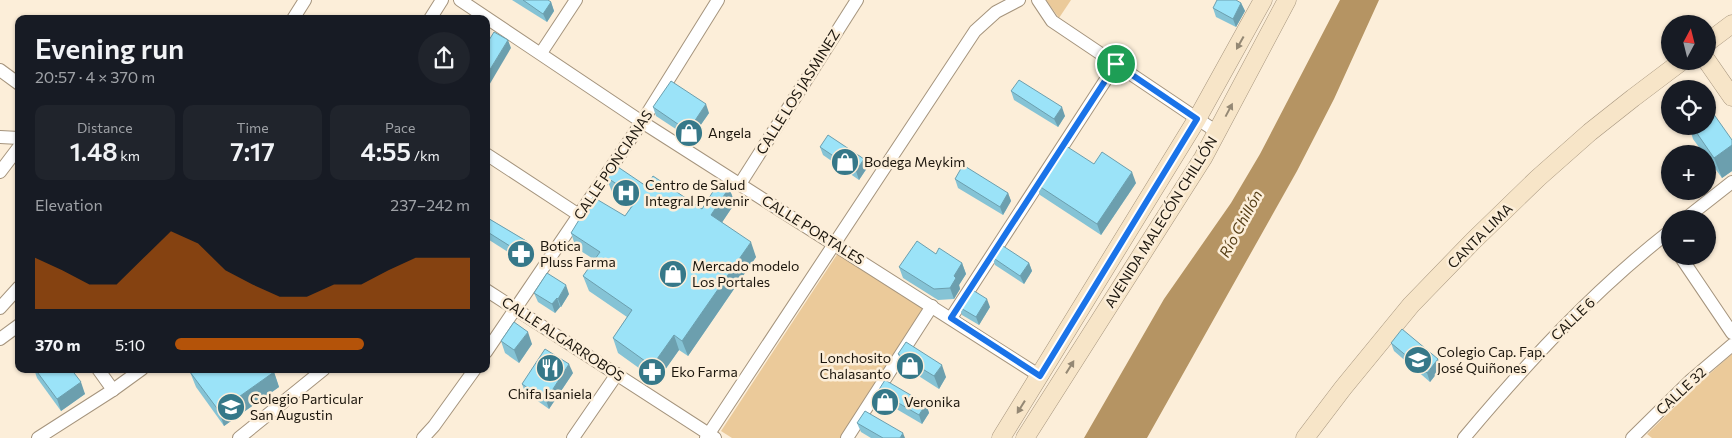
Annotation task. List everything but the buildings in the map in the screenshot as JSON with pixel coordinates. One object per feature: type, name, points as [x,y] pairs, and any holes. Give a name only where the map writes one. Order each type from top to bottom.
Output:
[{"type":"main road","name":"AVENIDA MALECÓN CHILLÓN","points":[[1025,438],[1203,158],[1287,0]]},
{"type":"main road","name":"AVENIDA MALECÓN CHILLÓN","points":[[1001,438],[1197,119],[1258,2]]},
{"type":"main road","points":[[1716,36],[1732,24]]},
{"type":"main road","name":"CANTA LIMA","points":[[1305,438],[1411,304],[1473,241],[1538,178],[1590,132],[1670,70]]},
{"type":"main road","points":[[1713,70],[1732,97]]},
{"type":"street","points":[[296,15],[306,0]]},
{"type":"street","points":[[433,15],[442,0]]},
{"type":"street","name":"CALLE PORTALES","points":[[460,0],[483,15]]},
{"type":"street","points":[[541,53],[576,0]]},
{"type":"street","name":"CALLE PONCIANAS","points":[[490,346],[642,122],[718,0]]},
{"type":"street","name":"CALLE LOS JASMINEZ","points":[[740,184],[856,0]]},
{"type":"street","points":[[710,437],[975,31],[996,12],[1019,0]]},
{"type":"street","points":[[1038,0],[1052,21],[1217,132]]},
{"type":"street","name":"CALLE PORTALES","points":[[490,20],[642,122],[1040,376]]},
{"type":"street","points":[[951,318],[1116,64]]},
{"type":"street","points":[[0,70],[15,81]]},
{"type":"street","points":[[0,137],[15,138]]},
{"type":"street","points":[[0,172],[15,152]]},
{"type":"street","points":[[490,157],[579,215]]},
{"type":"street","points":[[1696,210],[1732,182]]},
{"type":"street","name":"CALLE 6","points":[[1464,438],[1552,338],[1626,268],[1661,240]]},
{"type":"street","points":[[1686,265],[1732,332]]},
{"type":"street","points":[[0,308],[15,291]]},
{"type":"street","name":"CALLE ALGARROBOS","points":[[490,293],[617,374],[710,437]]},
{"type":"street","points":[[0,315],[15,305]]},
{"type":"street","points":[[846,438],[932,306]]},
{"type":"street","points":[[0,339],[15,328]]},
{"type":"street","name":"CALLE 32","points":[[1640,435],[1691,380],[1732,345]]},
{"type":"street","points":[[101,373],[113,390]]},
{"type":"street","points":[[38,438],[136,373]]},
{"type":"street","points":[[239,438],[319,373]]},
{"type":"street","points":[[423,438],[434,426],[472,373]]},
{"type":"street","points":[[573,438],[617,374]]},
{"type":"shaded area","points":[[1046,0],[1071,0],[1059,18]]},
{"type":"shaded area","points":[[838,253],[928,308],[843,438],[732,438],[721,431]]},
{"type":"shaded area","points":[[1732,354],[1732,438],[1652,438],[1647,434],[1697,385]]},
{"type":"water","name":"Río Chillón","points":[[1340,0],[1379,0],[1334,99],[1297,171],[1147,438],[1084,438],[1164,299],[1231,203],[1260,154]]},
{"type":"place","name":"Angela","points":[[689,133]]},
{"type":"place","name":"Bodega Meykim","points":[[845,162]]},
{"type":"place","name":"Centro de Salud Integral Prevenir","points":[[626,193]]},
{"type":"place","name":"Botica Pluss Farma","points":[[521,254]]},
{"type":"place","name":"Mercado modelo Los Portales","points":[[673,274]]},
{"type":"place","name":"Colegio Cap. Fap. José Quiñones","points":[[1418,360]]},
{"type":"place","name":"Lonchosito Chalasanto","points":[[910,366]]},
{"type":"place","name":"Chifa Isaniela","points":[[550,368]]},
{"type":"place","name":"Eko Farma","points":[[652,372]]},
{"type":"place","name":"Veronika","points":[[885,402]]},
{"type":"place","name":"Colegio Particular San Augustin","points":[[231,407]]},
{"type":"route","points":[[1116,64],[1197,119],[1040,376],[951,318],[1116,64]]}]
